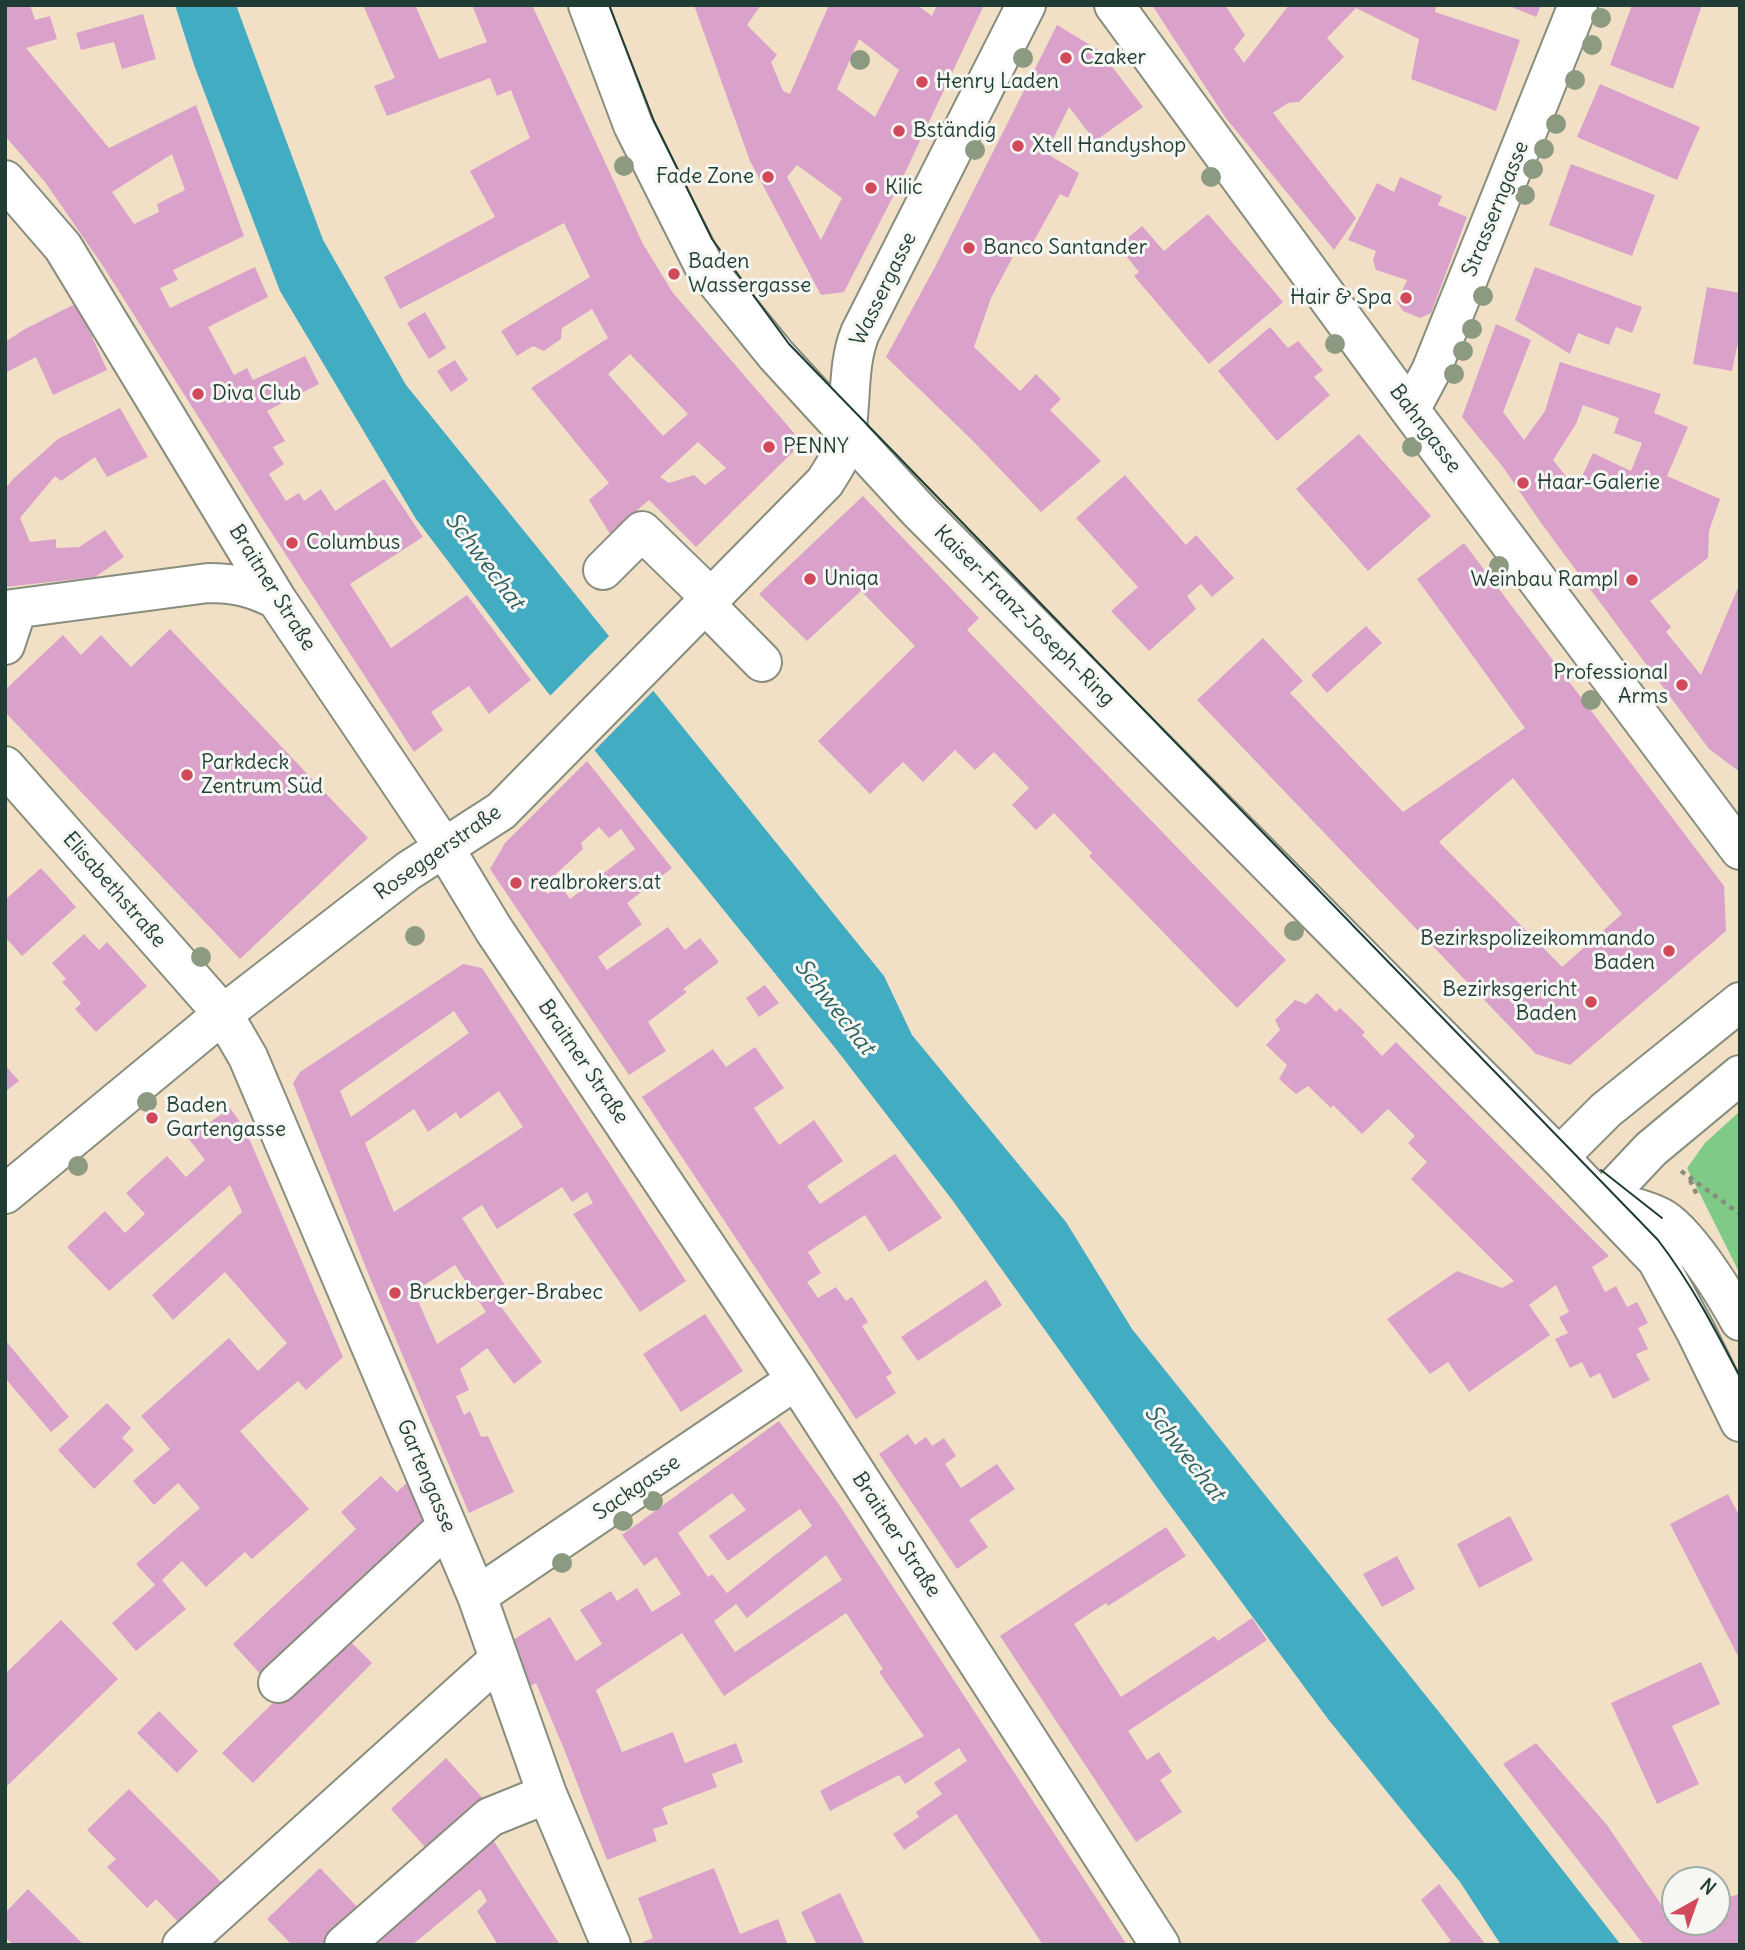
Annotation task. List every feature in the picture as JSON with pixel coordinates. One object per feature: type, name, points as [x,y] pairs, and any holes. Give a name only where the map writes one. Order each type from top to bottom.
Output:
[{"type":"street","name":"Kaiser-Franz-Joseph-Ring","points":[[588,5],[634,125],[704,266],[776,355],[919,511],[1559,1157],[1657,1260],[1740,1422]]},
{"type":"street","name":"Wassergasse","points":[[845,431],[853,351],[860,333],[1026,5]]},
{"type":"street","name":"Bahngasse","points":[[1114,5],[1410,410],[1740,850]]},
{"type":"street","name":"Strasserngasse","points":[[1410,410],[1431,371],[1578,5]]},
{"type":"street","name":"Braitner Straße","points":[[5,180],[63,247],[277,600],[444,849],[494,930],[796,1380],[1160,1945]]},
{"type":"street","name":"Roseggerstraße","points":[[5,1194],[223,1014],[408,871],[501,811],[825,482],[839,458],[845,431]]},
{"type":"street","points":[[603,570],[642,531],[762,662]]},
{"type":"street","points":[[5,645],[11,610],[208,583],[234,583],[257,589],[277,600]]},
{"type":"street","name":"Elisabethstraße","points":[[5,766],[223,1014]]},
{"type":"street","points":[[1559,1157],[1606,1110],[1740,1002]]},
{"type":"street","name":"Gartengasse","points":[[223,1014],[259,1080],[477,1596],[547,1794],[611,1945]]},
{"type":"street","points":[[1602,1201],[1651,1149],[1740,1075]]},
{"type":"street","points":[[1602,1201],[1624,1205],[1662,1218],[1681,1236],[1721,1287],[1740,1321]]},
{"type":"street","name":"Sackgasse","points":[[477,1596],[796,1380]]},
{"type":"street","points":[[278,1683],[447,1526]]},
{"type":"street","points":[[182,1945],[499,1659]]},
{"type":"street","points":[[344,1945],[490,1816],[547,1794]]},
{"type":"path","points":[[1676,1167],[1740,1214]]},
{"type":"green space","points":[[1740,1111],[1740,1274],[1687,1168],[1705,1143]]},
{"type":"water","name":"Schwechat","points":[[175,5],[236,5],[323,240],[406,385],[884,976],[912,1035],[1066,1222],[1132,1329],[1455,1732],[1621,1945],[1501,1945],[1460,1882],[1328,1719],[1164,1497],[953,1201],[836,1049],[545,689],[416,519],[280,291],[194,65]]},
{"type":"pier","points":[[611,634],[655,689],[592,753],[548,698]]},
{"type":"building","points":[[5,5],[30,5],[35,20],[50,16],[57,39],[26,48],[109,148],[196,105],[244,236],[173,270],[178,280],[160,288],[170,308],[255,267],[268,297],[208,327],[234,375],[247,368],[253,380],[305,356],[319,384],[267,411],[285,441],[273,447],[284,464],[269,474],[286,501],[299,493],[304,501],[321,489],[335,511],[384,479],[423,537],[350,584],[391,648],[467,595],[531,680],[489,714],[469,686],[431,712],[443,730],[414,752],[103,266],[45,182],[5,136]],"holes":[[[172,154],[185,190],[157,204],[159,212],[134,224],[112,192]]]},
{"type":"building","points":[[363,5],[415,5],[439,59],[487,42],[472,5],[532,5],[643,244],[673,293],[794,433],[793,452],[696,547],[649,500],[610,534],[589,500],[609,483],[531,388],[608,338],[592,309],[562,328],[561,339],[544,351],[533,346],[517,356],[501,331],[590,277],[564,223],[400,309],[384,277],[495,217],[470,171],[530,138],[511,90],[497,96],[490,78],[387,116],[374,86],[395,78]],"holes":[[[630,354],[688,414],[663,436],[608,374]],[[698,442],[726,468],[705,485],[694,475],[669,483],[660,477]]]},
{"type":"building","points":[[694,5],[761,5],[747,25],[777,55],[771,62],[783,91],[790,94],[829,5],[917,5],[932,16],[937,5],[984,5],[903,177],[844,292],[821,295],[750,161]],"holes":[[[859,39],[899,70],[875,117],[837,89]],[[797,165],[842,198],[821,240],[787,177]]]},
{"type":"building","points":[[1152,5],[1225,5],[1245,35],[1234,49],[1244,63],[1289,5],[1436,5],[1435,12],[1520,40],[1496,111],[1411,79],[1419,39],[1356,8],[1327,38],[1344,57],[1299,102],[1288,103],[1273,113],[1356,218],[1334,250],[1225,117]]},
{"type":"building","points":[[1507,5],[1541,5],[1536,17]]},
{"type":"building","points":[[1632,5],[1702,5],[1673,89],[1610,65]]},
{"type":"building","points":[[143,14],[156,59],[122,69],[114,42],[81,50],[76,33]]},
{"type":"building","points":[[1057,25],[1100,51],[1143,107],[1095,141],[1069,107],[1046,153],[1079,173],[1068,198],[1060,194],[1026,255],[1016,251],[991,298],[974,347],[1020,391],[1036,374],[1061,399],[1050,410],[1101,461],[1041,512],[972,440],[886,357],[935,267]]},
{"type":"building","points":[[1600,84],[1700,127],[1677,180],[1577,137]]},
{"type":"building","points":[[1571,164],[1655,195],[1632,256],[1549,225]]},
{"type":"building","points":[[1400,177],[1442,196],[1438,205],[1467,217],[1431,313],[1420,318],[1403,311],[1397,302],[1407,280],[1376,270],[1373,260],[1376,251],[1348,240],[1377,183],[1394,192]]},
{"type":"building","points":[[1208,214],[1283,302],[1209,364],[1134,276],[1139,272],[1118,246],[1142,226],[1164,251]]},
{"type":"building","points":[[1535,267],[1642,307],[1632,333],[1616,327],[1609,345],[1578,333],[1570,354],[1515,320]]},
{"type":"building","points":[[1707,287],[1740,293],[1740,333],[1732,371],[1693,364]]},
{"type":"building","points":[[77,303],[107,370],[53,395],[36,357],[5,373],[5,342]]},
{"type":"building","points":[[425,312],[446,348],[429,359],[407,323]]},
{"type":"building","points":[[1496,324],[1531,340],[1503,412],[1524,440],[1545,411],[1560,362],[1661,394],[1654,413],[1688,427],[1667,476],[1720,499],[1709,531],[1708,558],[1650,601],[1671,627],[1666,632],[1701,675],[1740,583],[1740,772],[1709,749],[1541,523],[1503,467],[1462,417]],"holes":[[[1583,405],[1619,418],[1614,433],[1642,443],[1631,471],[1593,453],[1576,489],[1553,460],[1576,424]]]},
{"type":"building","points":[[1270,327],[1288,348],[1298,341],[1323,370],[1314,377],[1330,395],[1277,441],[1218,371]]},
{"type":"building","points":[[455,360],[468,380],[451,392],[437,371]]},
{"type":"building","points":[[120,408],[148,457],[107,477],[95,457],[61,481],[55,476],[20,518],[30,542],[56,539],[56,548],[79,547],[105,530],[124,557],[95,577],[5,587],[5,489],[58,439]]},
{"type":"building","points":[[1359,434],[1431,516],[1368,571],[1296,489]]},
{"type":"building","points":[[1125,475],[1186,545],[1196,535],[1234,578],[1212,597],[1201,584],[1187,596],[1196,609],[1149,651],[1111,611],[1138,587],[1076,518]]},
{"type":"building","points":[[863,496],[979,618],[967,630],[1286,960],[1237,1008],[1089,856],[1092,853],[1054,813],[1036,830],[1012,805],[1029,788],[994,752],[975,770],[955,750],[923,782],[903,762],[870,794],[818,741],[915,646],[861,591],[807,641],[759,594]]},
{"type":"building","points":[[1464,543],[1724,886],[1726,931],[1570,1065],[1536,1054],[1197,700],[1263,638],[1303,681],[1290,693],[1403,812],[1525,728],[1417,579]],"holes":[[[1513,778],[1622,914],[1562,967],[1439,842]]]},
{"type":"building","points":[[1366,626],[1382,643],[1327,693],[1311,675]]},
{"type":"building","name":"Parkdeck Zentrum Süd","points":[[170,629],[368,838],[240,959],[5,712],[5,690],[63,635],[81,655],[101,635],[131,667]]},
{"type":"building","points":[[587,761],[672,868],[627,903],[642,924],[598,957],[607,970],[668,927],[685,950],[700,938],[719,962],[683,989],[687,992],[648,1022],[666,1051],[629,1075],[490,869],[505,843]],"holes":[[[599,827],[609,838],[621,829],[635,849],[570,899],[560,885],[548,894],[543,886],[583,849],[581,843]]]},
{"type":"building","points":[[41,868],[76,907],[22,956],[5,937],[5,900]]},
{"type":"building","points":[[84,934],[99,950],[107,942],[147,986],[96,1032],[75,1009],[81,1003],[62,982],[66,979],[52,963]]},
{"type":"building","points":[[463,964],[482,968],[686,1281],[640,1312],[573,1214],[593,1203],[587,1192],[572,1202],[562,1187],[497,1229],[482,1205],[462,1218],[510,1293],[498,1303],[542,1362],[514,1384],[487,1348],[460,1369],[469,1390],[456,1396],[464,1415],[470,1411],[481,1437],[488,1436],[514,1492],[469,1513],[370,1278],[293,1083],[300,1072]],"holes":[[[454,1011],[469,1033],[351,1117],[340,1091]],[[499,1091],[523,1127],[394,1212],[365,1143],[414,1109],[428,1132],[456,1112],[460,1119]],[[455,1265],[486,1312],[437,1344],[414,1292]]]},
{"type":"building","points":[[765,985],[779,1003],[759,1017],[746,998]]},
{"type":"building","points":[[1317,993],[1336,1012],[1340,1008],[1365,1032],[1362,1035],[1382,1056],[1396,1042],[1609,1256],[1592,1267],[1605,1292],[1616,1286],[1627,1307],[1637,1302],[1648,1323],[1638,1328],[1648,1349],[1636,1354],[1650,1380],[1613,1399],[1600,1373],[1590,1378],[1582,1362],[1570,1368],[1555,1339],[1568,1333],[1559,1317],[1569,1312],[1556,1285],[1529,1305],[1550,1335],[1469,1392],[1448,1362],[1430,1374],[1387,1319],[1457,1271],[1502,1288],[1514,1281],[1411,1179],[1427,1162],[1408,1143],[1415,1136],[1388,1109],[1362,1134],[1333,1105],[1331,1108],[1308,1086],[1296,1094],[1279,1079],[1287,1065],[1266,1045],[1280,1030],[1275,1020],[1295,1000],[1306,1004]]},
{"type":"building","points":[[755,1047],[784,1088],[754,1108],[779,1145],[814,1120],[843,1161],[807,1186],[820,1204],[895,1154],[942,1218],[889,1252],[865,1215],[808,1252],[821,1273],[807,1282],[818,1298],[836,1287],[846,1301],[852,1297],[868,1322],[862,1326],[892,1373],[886,1377],[896,1393],[856,1419],[642,1097],[713,1049],[726,1067]]},
{"type":"building","points":[[5,1065],[19,1081],[5,1092]]},
{"type":"building","points":[[230,1108],[245,1129],[343,1357],[306,1390],[298,1381],[240,1431],[309,1509],[252,1559],[245,1552],[206,1587],[182,1561],[162,1580],[186,1609],[136,1651],[112,1623],[155,1585],[136,1564],[200,1508],[178,1483],[154,1505],[133,1481],[170,1449],[141,1416],[229,1338],[258,1371],[287,1343],[225,1272],[173,1320],[152,1295],[242,1212],[230,1185],[109,1291],[67,1247],[105,1211],[125,1233],[145,1214],[126,1193],[167,1156],[186,1177],[205,1160],[188,1138]]},
{"type":"building","points":[[986,1280],[1002,1305],[918,1361],[901,1337]]},
{"type":"building","points":[[705,1314],[743,1371],[681,1412],[643,1354]]},
{"type":"building","points":[[5,1340],[69,1417],[51,1432],[5,1378]]},
{"type":"building","points":[[107,1403],[131,1428],[122,1438],[134,1450],[94,1489],[58,1450]]},
{"type":"building","points":[[779,1421],[840,1506],[1127,1945],[1043,1945],[956,1814],[904,1850],[893,1834],[919,1817],[916,1812],[942,1794],[934,1783],[967,1761],[959,1748],[905,1784],[899,1775],[830,1811],[820,1791],[924,1736],[879,1672],[883,1669],[846,1613],[724,1696],[682,1633],[596,1690],[622,1752],[673,1732],[685,1763],[736,1743],[743,1762],[712,1774],[717,1787],[662,1808],[668,1824],[653,1829],[657,1841],[607,1860],[536,1683],[529,1687],[505,1645],[550,1617],[576,1661],[602,1644],[580,1610],[611,1591],[617,1601],[637,1588],[652,1612],[681,1594],[656,1557],[644,1566],[622,1535]],"holes":[[[732,1493],[746,1510],[709,1536],[728,1561],[800,1509],[812,1526],[727,1593],[712,1574],[708,1577],[678,1533]],[[826,1555],[842,1580],[735,1652],[714,1621],[736,1604],[747,1618]]]},
{"type":"building","points":[[908,1434],[915,1445],[926,1437],[932,1446],[944,1438],[956,1456],[945,1464],[961,1488],[997,1464],[1015,1489],[969,1520],[988,1547],[957,1569],[879,1454]]},
{"type":"building","points":[[381,1476],[397,1492],[412,1478],[426,1527],[263,1677],[233,1644],[356,1529],[341,1512]]},
{"type":"building","points":[[1728,1494],[1740,1517],[1740,1660],[1670,1524]]},
{"type":"building","points":[[1510,1516],[1533,1560],[1479,1588],[1457,1544]]},
{"type":"building","points":[[1166,1527],[1186,1556],[1108,1606],[1106,1603],[1074,1624],[1121,1697],[1214,1636],[1218,1641],[1252,1618],[1267,1640],[1128,1731],[1147,1760],[1159,1752],[1172,1772],[1160,1780],[1182,1812],[1136,1842],[1000,1636]]},
{"type":"building","points":[[1397,1556],[1415,1589],[1382,1607],[1363,1574]]},
{"type":"building","points":[[61,1620],[118,1679],[5,1788],[5,1674]]},
{"type":"building","points":[[343,1634],[372,1663],[253,1783],[222,1753]]},
{"type":"building","points":[[1701,1662],[1720,1704],[1672,1726],[1699,1784],[1657,1804],[1611,1703]]},
{"type":"building","points":[[159,1711],[198,1751],[177,1773],[137,1733]]},
{"type":"building","points":[[1536,1743],[1607,1825],[1661,1904],[1661,1936],[1731,1936],[1731,1896],[1740,1894],[1740,1945],[1644,1945],[1503,1764]]},
{"type":"building","points":[[446,1758],[489,1805],[433,1856],[391,1809]]},
{"type":"building","points":[[129,1789],[225,1886],[183,1927],[156,1899],[147,1908],[107,1867],[116,1859],[87,1830]]},
{"type":"building","points":[[488,1832],[560,1945],[498,1945],[477,1911],[487,1901],[480,1889],[412,1945],[382,1945],[370,1934]]},
{"type":"building","points":[[320,1868],[362,1912],[328,1945],[292,1945],[267,1919]]},
{"type":"building","points":[[714,1868],[740,1934],[778,1919],[788,1945],[642,1945],[641,1943],[653,1938],[638,1898]]},
{"type":"building","points":[[1439,1884],[1486,1945],[1441,1945],[1451,1941],[1421,1900]]},
{"type":"building","points":[[28,1889],[84,1945],[13,1945],[5,1937],[5,1913]]},
{"type":"building","points":[[840,1893],[865,1945],[817,1945],[801,1912]]},
{"type":"tram line","points":[[609,5],[654,121],[712,239],[789,344],[1658,1240],[1692,1290],[1740,1377]]},
{"type":"tram line","points":[[1601,1170],[1662,1218]]},
{"type":"place","name":"Czaker","points":[[1066,58]]},
{"type":"place","name":"Henry Laden","points":[[922,82]]},
{"type":"place","name":"Bständig","points":[[899,131]]},
{"type":"place","name":"Xtell Handyshop","points":[[1018,146]]},
{"type":"place","name":"Fade Zone","points":[[768,177]]},
{"type":"place","name":"Kilic","points":[[871,188]]},
{"type":"place","name":"Banco Santander","points":[[969,248]]},
{"type":"place","name":"Baden Wassergasse","points":[[674,274]]},
{"type":"place","name":"Hair & Spa","points":[[1406,298]]},
{"type":"place","name":"Diva Club","points":[[198,394]]},
{"type":"place","name":"PENNY","points":[[769,447]]},
{"type":"place","name":"Haar-Galerie","points":[[1523,483]]},
{"type":"place","name":"Columbus","points":[[292,543]]},
{"type":"place","name":"Uniqa","points":[[810,579]]},
{"type":"place","name":"Weinbau Rampl","points":[[1632,580]]},
{"type":"place","name":"Professional Arms","points":[[1682,685]]},
{"type":"place","name":"Parkdeck Zentrum Süd","points":[[187,775]]},
{"type":"place","name":"realbrokers.at","points":[[516,883]]},
{"type":"place","name":"Bezirkspolizeikommando Baden","points":[[1669,951]]},
{"type":"place","name":"Bezirksgericht Baden","points":[[1591,1002]]},
{"type":"place","name":"Baden Gartengasse","points":[[152,1118]]},
{"type":"place","name":"Bruckberger-Brabec","points":[[395,1293]]}]
